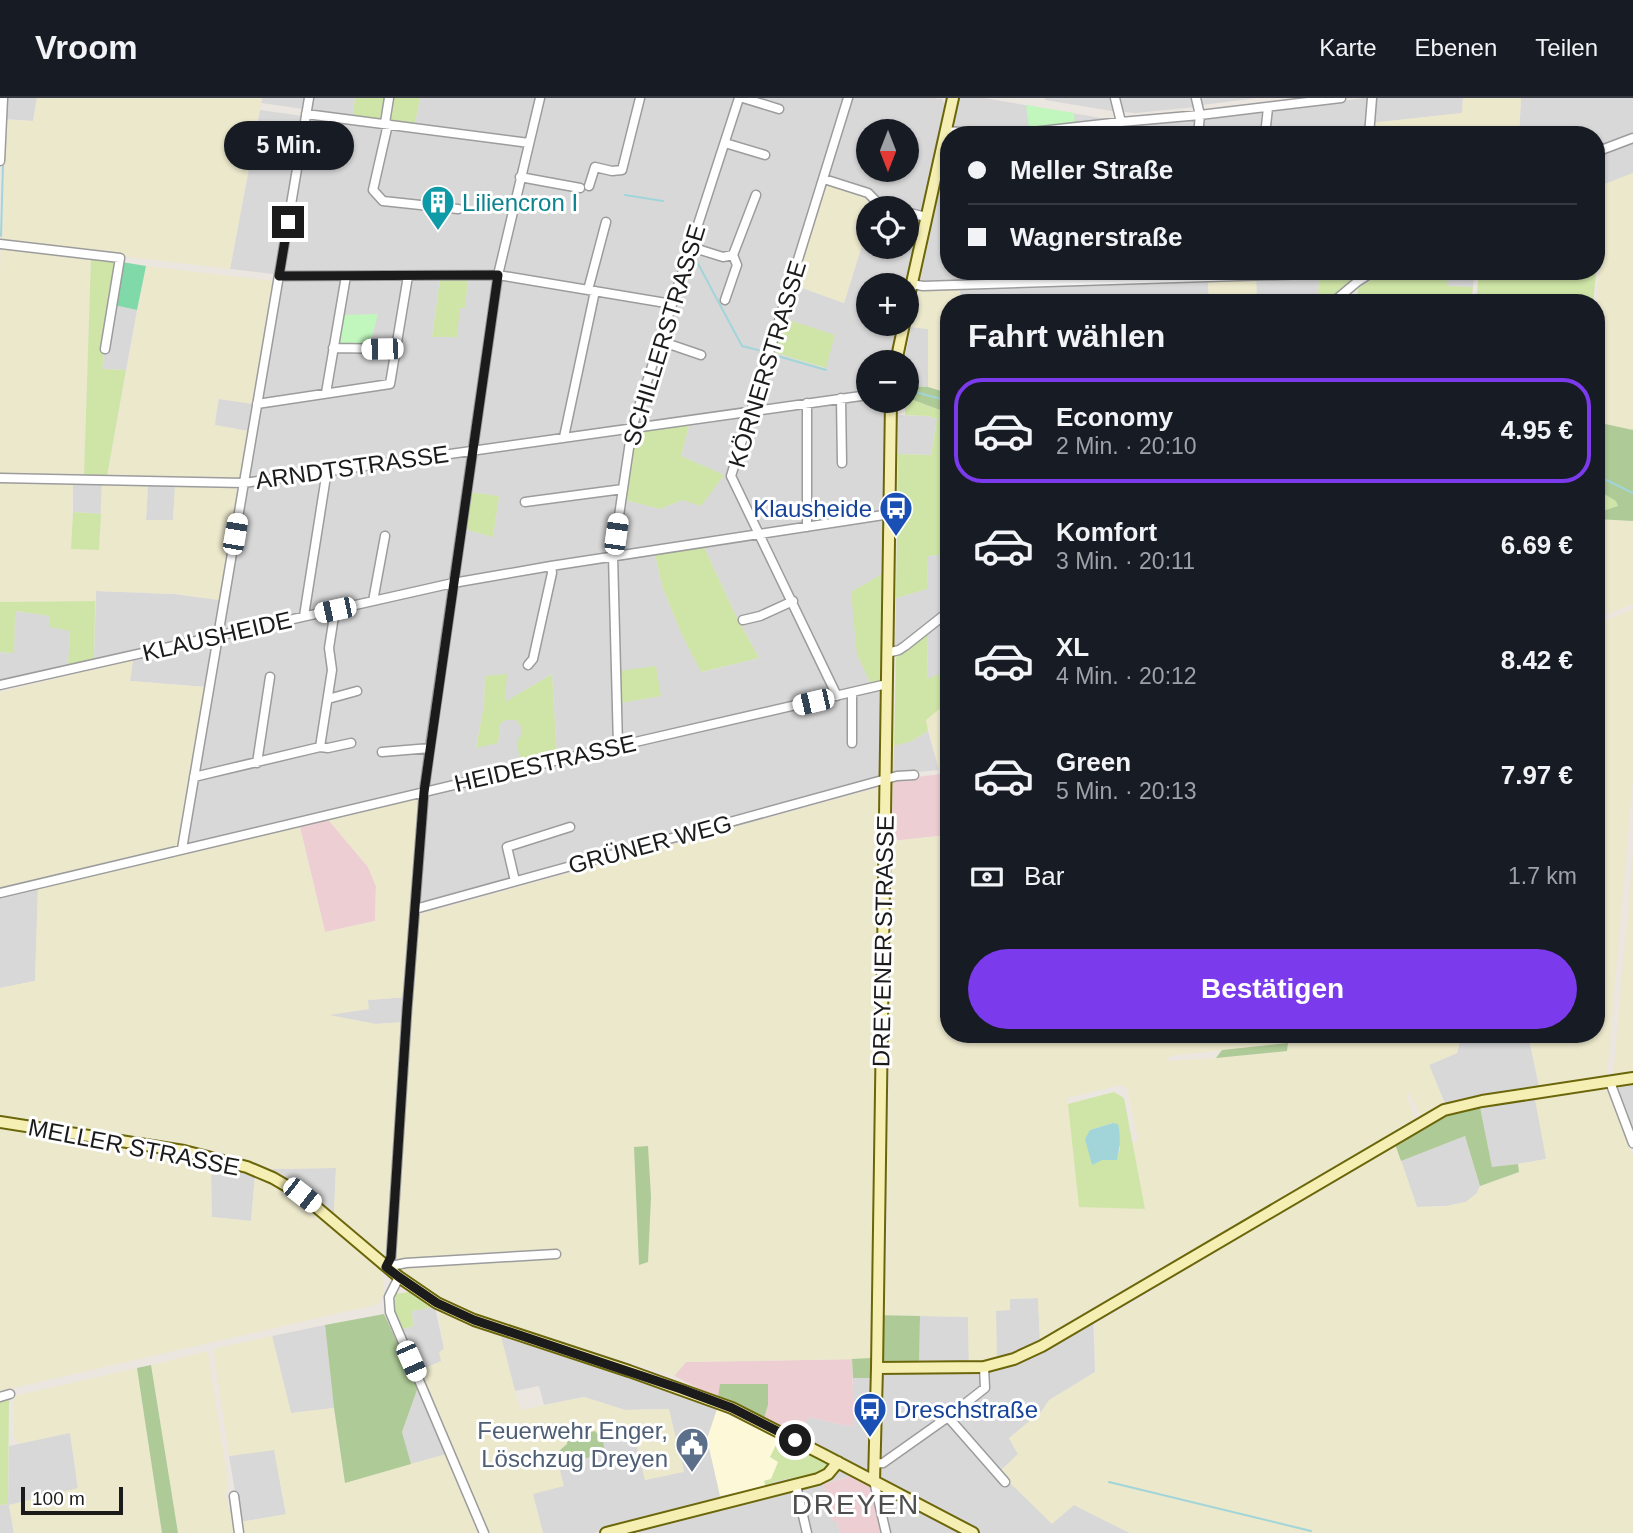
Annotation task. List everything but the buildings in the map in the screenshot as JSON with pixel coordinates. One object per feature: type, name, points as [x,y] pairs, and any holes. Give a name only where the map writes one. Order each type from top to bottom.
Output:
[{"type":"street","points":[[0,161],[3,98]]},
{"type":"street","points":[[182,849],[309,98]]},
{"type":"street","points":[[389,98],[373,190],[383,201],[458,209]]},
{"type":"street","points":[[386,1267],[391,1257],[424,792],[498,275],[540,98]]},
{"type":"street","points":[[589,186],[595,167],[622,170],[640,98]]},
{"type":"street","points":[[741,98],[779,109]]},
{"type":"street","name":"SCHILLERSTRASSE","points":[[618,746],[613,556],[632,428],[741,98]]},
{"type":"street","name":"KÖRNERSTRASSE","points":[[837,696],[731,476],[848,98]]},
{"type":"street","points":[[946,126],[953,98]]},
{"type":"street","points":[[1115,98],[1121,122]]},
{"type":"street","points":[[1196,98],[1199,126]]},
{"type":"street","points":[[1093,126],[1341,98]]},
{"type":"street","points":[[1369,126],[1371,98]]},
{"type":"street","points":[[1266,126],[1268,107]]},
{"type":"street","points":[[306,114],[529,143]]},
{"type":"street","points":[[1605,149],[1633,138]]},
{"type":"street","points":[[725,143],[765,155]]},
{"type":"street","points":[[520,177],[580,188]]},
{"type":"street","points":[[914,273],[926,217],[940,177]]},
{"type":"street","points":[[824,179],[871,196]]},
{"type":"street","points":[[725,300],[737,265],[733,255],[756,195]]},
{"type":"street","points":[[919,215],[926,217]]},
{"type":"street","points":[[564,436],[606,222]]},
{"type":"street","points":[[0,244],[120,258],[106,349]]},
{"type":"street","points":[[691,247],[723,257],[733,255]]},
{"type":"street","points":[[279,276],[498,275],[672,304]]},
{"type":"street","points":[[326,393],[346,276]]},
{"type":"street","points":[[257,404],[390,384],[408,276]]},
{"type":"street","points":[[919,285],[1097,280]]},
{"type":"street","points":[[1340,294],[1353,280]]},
{"type":"street","points":[[660,341],[701,355]]},
{"type":"street","points":[[333,348],[396,349]]},
{"type":"street","name":"ARNDTSTRASSE","points":[[0,478],[244,482],[856,396]]},
{"type":"street","points":[[841,398],[842,463]]},
{"type":"street","points":[[807,403],[807,527]]},
{"type":"street","name":"DREYENER STRASSE","points":[[874,1481],[891,413]]},
{"type":"street","points":[[303,616],[327,470]]},
{"type":"street","points":[[524,502],[623,489]]},
{"type":"street","name":"KLAUSHEIDE","points":[[0,685],[453,583],[890,514]]},
{"type":"street","points":[[373,601],[385,536]]},
{"type":"street","points":[[528,665],[533,659],[552,573],[551,566]]},
{"type":"street","points":[[743,620],[760,616],[793,601]]},
{"type":"street","points":[[320,747],[332,670],[329,648],[335,610]]},
{"type":"street","points":[[887,653],[905,646],[940,618]]},
{"type":"street","points":[[257,763],[271,677]]},
{"type":"street","name":"HEIDESTRASSE","points":[[0,892],[887,684]]},
{"type":"street","points":[[328,699],[357,691]]},
{"type":"street","points":[[852,693],[852,743]]},
{"type":"street","points":[[194,777],[320,747],[351,743]]},
{"type":"street","points":[[382,752],[430,748]]},
{"type":"street","name":"GRÜNER WEG","points":[[415,909],[897,776],[914,775]]},
{"type":"street","points":[[515,881],[506,847],[570,827]]},
{"type":"street","points":[[877,1368],[984,1367],[1014,1359],[1042,1346],[1444,1110],[1482,1101],[1633,1079]]},
{"type":"street","points":[[1610,1082],[1633,1143]]},
{"type":"street","name":"MELLER STRASSE","points":[[0,1122],[184,1151],[247,1167],[302,1195],[386,1267],[437,1303],[474,1320],[732,1408],[973,1533]]},
{"type":"street","points":[[386,1267],[406,1262],[556,1254]]},
{"type":"street","points":[[399,1277],[389,1297],[390,1312],[484,1533]]},
{"type":"street","points":[[874,1464],[883,1463],[985,1388],[984,1367]]},
{"type":"street","points":[[0,1397],[10,1394]]},
{"type":"street","points":[[948,1417],[1005,1482]]},
{"type":"street","points":[[606,1533],[823,1477],[834,1469],[838,1462]]},
{"type":"street","points":[[874,1481],[886,1533]]},
{"type":"street","points":[[796,1485],[807,1533]]},
{"type":"street","points":[[233,1496],[239,1533]]},
{"type":"shaded area","points":[[7,98],[37,98],[33,121],[5,119]]},
{"type":"shaded area","points":[[37,98],[262,98],[230,269],[2,242],[6,120],[33,121]]},
{"type":"shaded area","points":[[262,98],[355,98],[353,116],[261,103]]},
{"type":"shaded area","points":[[420,98],[535,98],[526,137],[522,139],[415,124]]},
{"type":"shaded area","points":[[544,98],[736,98],[672,294],[665,299],[505,273],[503,270]]},
{"type":"shaded area","points":[[744,98],[844,98],[748,407],[642,422],[639,419]]},
{"type":"shaded area","points":[[853,98],[942,99],[945,105],[919,230],[919,196],[858,196],[826,183]]},
{"type":"shaded area","points":[[960,98],[984,98],[1113,120],[1058,126],[954,126]]},
{"type":"shaded area","points":[[1045,98],[1194,98],[1196,107],[1136,113]]},
{"type":"shaded area","points":[[1200,98],[1257,98],[1202,105]]},
{"type":"shaded area","points":[[1365,98],[1370,103],[1367,126],[1130,126]]},
{"type":"shaded area","points":[[1375,98],[1463,98],[1462,113],[1371,123]]},
{"type":"shaded area","points":[[1463,98],[1521,98],[1519,126],[1371,126],[1371,123],[1462,113]]},
{"type":"shaded area","points":[[1521,98],[1633,98],[1633,134],[1605,145],[1605,126],[1519,126]]},
{"type":"shaded area","points":[[260,110],[524,147],[496,269],[491,273],[290,276],[230,269]]},
{"type":"shaded area","points":[[1633,142],[1633,173],[1605,184],[1605,153]]},
{"type":"shaded area","points":[[1633,173],[1633,430],[1605,424],[1605,294],[1597,294],[1598,280],[1605,280],[1605,184]]},
{"type":"shaded area","points":[[826,183],[866,196],[856,196],[858,259],[844,303],[794,285]]},
{"type":"shaded area","points":[[940,187],[940,280],[1019,280],[924,283],[920,281]]},
{"type":"shaded area","points":[[1,250],[91,257],[84,475],[0,475],[0,273]]},
{"type":"shaded area","points":[[858,259],[913,259],[910,273],[856,273],[856,336],[896,336],[894,350],[856,350],[856,392],[762,405],[759,402],[773,352],[825,368],[783,318],[794,285],[844,303]]},
{"type":"shaded area","points":[[146,266],[274,281],[253,404],[218,399],[215,425],[248,431],[241,475],[236,480],[107,476]]},
{"type":"shaded area","points":[[468,279],[504,280],[664,306],[666,311],[629,424],[253,478],[249,474],[281,283],[440,280],[432,336],[460,307],[465,307]]},
{"type":"shaded area","points":[[1256,280],[1319,280],[1318,294],[1257,294]]},
{"type":"shaded area","points":[[1256,280],[1257,294],[1209,294],[1208,281]]},
{"type":"shaded area","points":[[1446,280],[1474,280],[1473,287],[1446,286]]},
{"type":"shaded area","points":[[1208,281],[1209,294],[960,294],[960,290]]},
{"type":"shaded area","points":[[920,290],[960,290],[960,294],[940,294],[940,391],[928,387],[928,329],[919,328]]},
{"type":"shaded area","points":[[111,304],[137,310],[126,370],[102,369]]},
{"type":"shaded area","points":[[919,328],[928,329],[928,387],[919,387],[919,350],[906,350],[909,336],[919,336]]},
{"type":"shaded area","points":[[219,398],[253,404],[248,431],[214,425]]},
{"type":"shaded area","points":[[856,400],[856,413],[884,413],[882,513],[621,553],[618,548],[625,500],[660,509],[682,500],[723,475],[681,456],[690,422]]},
{"type":"shaded area","points":[[898,415],[937,419],[931,455],[898,454]]},
{"type":"shaded area","points":[[627,431],[610,565],[614,745],[557,759],[552,674],[504,703],[485,676],[484,706],[476,747],[498,743],[500,724],[506,720],[516,720],[521,727],[521,767],[433,786],[429,784],[464,529],[493,537],[499,496],[469,492],[475,456],[478,452]]},
{"type":"shaded area","points":[[467,454],[470,457],[422,791],[189,844],[186,841],[246,488],[251,484]]},
{"type":"shaded area","points":[[148,480],[176,481],[173,520],[146,520]]},
{"type":"shaded area","points":[[0,481],[73,482],[71,549],[99,550],[102,483],[148,484],[146,520],[173,520],[175,484],[234,486],[238,495],[219,600],[175,594],[96,591],[95,601],[0,602]]},
{"type":"shaded area","points":[[73,482],[102,483],[101,514],[73,512]]},
{"type":"shaded area","points":[[1605,519],[1633,521],[1633,604],[1605,615]]},
{"type":"shaded area","points":[[880,520],[884,522],[884,573],[857,655],[871,684],[627,742],[623,739],[621,703],[661,696],[619,671],[616,565],[622,559],[655,554],[662,586],[681,633],[702,672],[759,658],[704,547]]},
{"type":"shaded area","points":[[940,555],[940,612],[895,647],[896,598],[927,589],[928,556]]},
{"type":"shaded area","points":[[96,591],[175,594],[219,600],[206,687],[130,681],[133,660],[131,652],[94,661]]},
{"type":"shaded area","points":[[1633,609],[1633,778],[1607,1076],[1539,1086],[1530,1043],[1605,1043],[1605,620]]},
{"type":"shaded area","points":[[15,611],[51,616],[70,630],[68,671],[0,688],[0,652],[14,653]]},
{"type":"shaded area","points":[[940,623],[940,674],[927,680],[928,633]]},
{"type":"shaded area","points":[[133,660],[130,681],[206,687],[179,845],[172,849],[0,888],[0,692]]},
{"type":"shaded area","points":[[882,690],[881,778],[428,903],[420,900],[428,796]]},
{"type":"shaded area","points":[[940,709],[940,770],[939,770],[926,720]]},
{"type":"shaded area","points":[[928,731],[939,770],[893,774],[894,746],[912,741]]},
{"type":"shaded area","points":[[940,774],[940,836],[892,841],[893,780]]},
{"type":"shaded area","points":[[880,787],[871,1359],[686,1362],[674,1376],[480,1317],[438,1297],[399,1269],[401,1266],[557,1256],[556,1250],[395,1260],[419,918],[424,913]],"holes":[[[648,1147],[639,1265],[634,1148]]]},
{"type":"shaded area","points":[[420,796],[407,997],[368,1000],[369,1009],[329,1015],[376,1024],[405,1022],[386,1253],[379,1253],[334,1213],[336,1168],[272,1169],[227,1154],[172,1142],[0,1115],[0,988],[35,981],[38,887],[178,855],[299,823],[325,932],[375,921],[376,886],[368,867],[326,817]]},
{"type":"shaded area","points":[[326,817],[368,867],[376,886],[375,921],[325,932],[299,823]]},
{"type":"shaded area","points":[[940,836],[940,1043],[1288,1043],[1460,1043],[1457,1053],[1429,1065],[1445,1104],[1422,1117],[1409,1093],[1406,1094],[1416,1120],[1321,1177],[1325,1184],[1330,1185],[1396,1145],[1417,1207],[1466,1202],[1477,1193],[1480,1186],[1519,1172],[1518,1164],[1546,1159],[1535,1099],[1604,1089],[1611,1095],[1633,1156],[1633,1533],[1130,1533],[1074,1505],[1052,1524],[999,1472],[1018,1454],[1009,1438],[1041,1412],[1049,1400],[1095,1372],[1095,1324],[1157,1289],[1157,1272],[1040,1342],[1038,1298],[1010,1299],[1010,1310],[996,1311],[997,1360],[969,1364],[968,1317],[886,1315],[892,841]],"holes":[[[1288,1043],[1287,1051],[1216,1058],[1168,1061],[1169,1056]],[[1120,1085],[1127,1088],[1138,1141],[1132,1143],[1145,1208],[1068,1104],[1068,1098]]]},
{"type":"shaded area","points":[[1633,854],[1633,1073],[1613,1076]]},
{"type":"shaded area","points":[[38,887],[35,981],[0,988],[0,895]]},
{"type":"shaded area","points":[[407,997],[405,1022],[376,1024],[326,1015],[368,1009],[368,1000]]},
{"type":"shaded area","points":[[1460,1043],[1530,1043],[1539,1086],[1445,1104],[1429,1065],[1457,1053]]},
{"type":"shaded area","points":[[1633,1083],[1633,1136],[1616,1091],[1621,1085]]},
{"type":"shaded area","points":[[1535,1099],[1547,1159],[1492,1168],[1480,1107]]},
{"type":"shaded area","points":[[0,1127],[211,1162],[212,1217],[251,1221],[255,1176],[295,1198],[381,1270],[384,1291],[379,1304],[0,1391]]},
{"type":"shaded area","points":[[1465,1136],[1480,1186],[1477,1193],[1466,1202],[1417,1207],[1401,1161]]},
{"type":"shaded area","points":[[211,1162],[255,1176],[251,1221],[211,1217]]},
{"type":"shaded area","points":[[336,1168],[334,1213],[272,1169]]},
{"type":"shaded area","points":[[1038,1298],[1040,1341],[1093,1310],[1095,1372],[1050,1400],[1041,1412],[1009,1438],[1018,1454],[1074,1505],[1130,1533],[888,1533],[854,1475],[823,1484],[833,1521],[837,1521],[840,1533],[639,1533],[636,1523],[594,1533],[543,1533],[532,1494],[555,1451],[559,1451],[560,1458],[605,1453],[603,1440],[634,1433],[645,1480],[684,1471],[668,1409],[625,1410],[584,1397],[544,1405],[539,1386],[515,1391],[501,1337],[630,1375],[731,1411],[809,1417],[853,1426],[853,1378],[871,1378],[872,1362],[919,1365],[920,1316],[968,1317],[969,1364],[996,1310],[1010,1299]],"holes":[[[780,1440],[793,1480],[764,1481]]]},
{"type":"shaded area","points":[[435,1307],[444,1349],[442,1362],[419,1370],[401,1330],[413,1326],[412,1311]]},
{"type":"shaded area","points":[[438,1310],[501,1337],[520,1410],[584,1397],[625,1410],[669,1409],[684,1472],[645,1480],[634,1433],[603,1440],[595,1431],[555,1451],[564,1486],[533,1494],[543,1533],[489,1533],[419,1371],[441,1361],[439,1352],[444,1349]]},
{"type":"shaded area","points":[[325,1325],[334,1408],[291,1413],[272,1336]]},
{"type":"shaded area","points":[[272,1336],[291,1413],[334,1408],[345,1482],[447,1454],[481,1533],[242,1533],[240,1522],[286,1514],[274,1450],[229,1456],[213,1349]]},
{"type":"shaded area","points":[[208,1351],[228,1482],[226,1495],[236,1533],[178,1533],[151,1365]]},
{"type":"shaded area","points":[[852,1359],[854,1426],[809,1417],[798,1437],[764,1418],[768,1405],[718,1398],[674,1376],[686,1362]]},
{"type":"shaded area","points":[[137,1368],[162,1533],[14,1533],[9,1505],[78,1488],[70,1433],[18,1444],[14,1437],[14,1396]]},
{"type":"shaded area","points":[[418,1387],[447,1454],[411,1464],[402,1432]]},
{"type":"shaded area","points":[[717,1409],[779,1439],[771,1457],[779,1462],[771,1479],[764,1481],[766,1487],[720,1496],[707,1439]]},
{"type":"shaded area","points":[[70,1432],[78,1489],[9,1505],[14,1533],[0,1533],[0,1505],[8,1504],[9,1446]]},
{"type":"shaded area","points":[[274,1449],[286,1515],[240,1522],[229,1456]]},
{"type":"shaded area","points":[[855,1475],[877,1487],[888,1533],[840,1533],[837,1521],[833,1522],[823,1484]]},
{"type":"green space","points":[[355,98],[420,98],[415,124],[353,116]]},
{"type":"green space","points":[[1026,105],[1074,113],[1075,124],[1029,126]]},
{"type":"green space","points":[[91,257],[116,261],[102,369],[126,370],[107,476],[84,475]]},
{"type":"green space","points":[[122,262],[146,266],[137,310],[114,305]]},
{"type":"green space","points":[[468,279],[465,308],[460,308],[457,337],[432,337],[440,280]]},
{"type":"green space","points":[[1319,280],[1354,280],[1338,294],[1318,294]]},
{"type":"green space","points":[[1371,280],[1447,280],[1447,286],[1473,287],[1472,294],[1358,294],[1358,288]]},
{"type":"green space","points":[[1478,280],[1595,280],[1594,294],[1477,294]]},
{"type":"green space","points":[[378,314],[370,345],[338,345],[340,315]]},
{"type":"green space","points":[[783,318],[835,335],[826,368],[773,352]]},
{"type":"green space","points":[[919,387],[940,391],[940,410],[919,402]]},
{"type":"green space","points":[[919,402],[940,410],[940,555],[928,556],[927,589],[896,598],[898,454],[931,455],[937,419],[905,415],[919,413]]},
{"type":"green space","points":[[690,422],[681,456],[724,475],[701,506],[682,500],[660,509],[625,500],[635,431]]},
{"type":"green space","points":[[1605,424],[1633,430],[1633,521],[1605,519],[1605,510],[1618,506],[1616,501],[1605,494]]},
{"type":"green space","points":[[469,492],[499,496],[493,537],[464,529]]},
{"type":"green space","points":[[1605,494],[1617,501],[1618,506],[1605,510]]},
{"type":"green space","points":[[73,512],[101,514],[99,550],[71,549]]},
{"type":"green space","points":[[704,547],[759,658],[701,672],[681,633],[662,586],[655,554]]},
{"type":"green space","points":[[884,573],[884,675],[871,684],[857,655],[851,592]]},
{"type":"green space","points":[[95,601],[94,661],[68,667],[70,631],[50,627],[50,616],[15,611],[14,653],[0,652],[0,602]]},
{"type":"green space","points":[[928,633],[927,679],[940,674],[940,709],[926,720],[928,731],[912,741],[894,746],[896,657]]},
{"type":"green space","points":[[656,666],[661,696],[621,703],[619,671]]},
{"type":"green space","points":[[507,674],[505,702],[552,674],[557,759],[521,767],[517,742],[521,727],[516,720],[506,720],[500,724],[498,743],[476,748],[484,706],[485,676]]},
{"type":"green space","points":[[1288,1043],[1287,1051],[1216,1058],[1222,1050]]},
{"type":"green space","points":[[1114,1092],[1124,1098],[1145,1209],[1079,1207],[1068,1104]],"holes":[[[1112,1123],[1120,1148],[1117,1159],[1091,1164],[1090,1130]]]},
{"type":"green space","points":[[1480,1107],[1492,1167],[1518,1164],[1519,1172],[1480,1186],[1465,1136],[1401,1161],[1394,1141],[1447,1113]]},
{"type":"green space","points":[[648,1146],[651,1197],[648,1262],[639,1265],[634,1147]]},
{"type":"green space","points":[[409,1292],[435,1307],[412,1311],[413,1326],[401,1330],[395,1312],[396,1294]]},
{"type":"green space","points":[[384,1314],[418,1387],[402,1432],[411,1464],[345,1483],[325,1325]]},
{"type":"green space","points":[[872,1315],[920,1316],[919,1365],[872,1362],[872,1378],[853,1378],[852,1359],[871,1358]]},
{"type":"green space","points":[[151,1365],[178,1533],[162,1533],[137,1368]]},
{"type":"green space","points":[[720,1384],[768,1384],[768,1405],[764,1418],[718,1398]]},
{"type":"green space","points":[[9,1397],[8,1504],[0,1505],[0,1399]]},
{"type":"green space","points":[[595,1431],[603,1440],[605,1453],[572,1462],[560,1458],[559,1451],[567,1444],[568,1438]]},
{"type":"green space","points":[[779,1439],[822,1459],[826,1466],[823,1472],[773,1482],[766,1487],[764,1481],[771,1479],[778,1462],[770,1457]]},
{"type":"water","points":[[1118,1124],[1120,1133],[1117,1160],[1102,1160],[1092,1165],[1085,1139],[1090,1130]]},
{"type":"waterway","points":[[1,236],[3,164]]},
{"type":"waterway","points":[[625,195],[663,201]]},
{"type":"waterway","points":[[695,258],[742,346],[766,352]]},
{"type":"waterway","points":[[774,355],[826,370]]},
{"type":"waterway","points":[[919,393],[940,399]]},
{"type":"waterway","points":[[1605,479],[1633,493]]},
{"type":"waterway","points":[[1109,1482],[1311,1531]]},
{"type":"place","name":"Liliencron I","points":[[438,232]]},
{"type":"place","name":"Klausheide","points":[[896,538]]},
{"type":"place","name":"Dreschstraße","points":[[870,1439]]},
{"type":"place","name":"Feuerwehr Enger, Löschzug Dreyen","points":[[692,1474]]},
{"type":"district","name":"DREYEN","points":[[856,1504]]},
{"type":"route","points":[[288,222],[279,276],[498,275],[424,792],[391,1257],[386,1267],[437,1303],[474,1320],[732,1408],[795,1440]]}]
